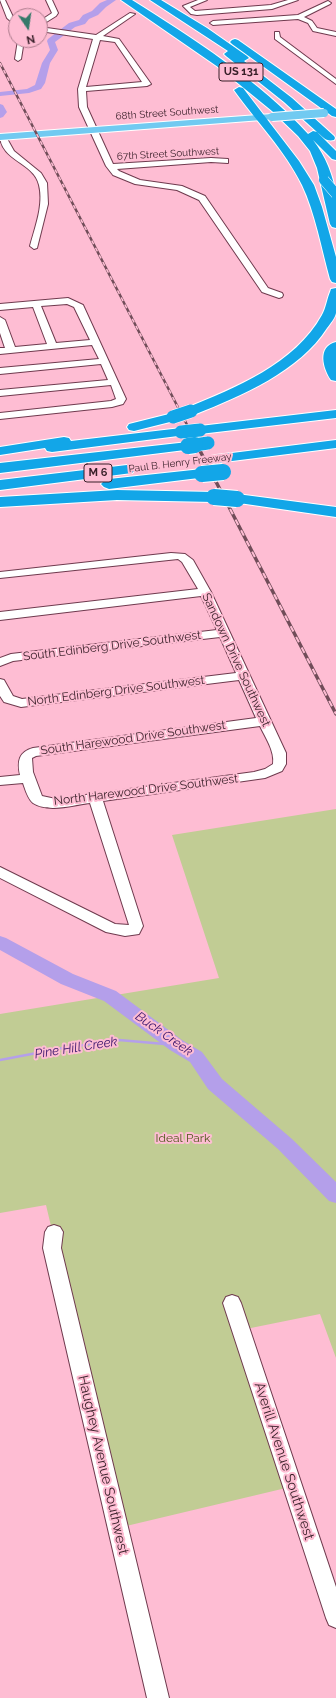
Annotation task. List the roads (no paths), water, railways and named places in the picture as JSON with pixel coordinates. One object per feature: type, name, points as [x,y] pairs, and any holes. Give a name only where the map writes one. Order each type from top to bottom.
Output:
[{"type":"highway","points":[[126,0],[233,74],[293,126],[315,150],[336,224]]},
{"type":"highway","name":"US 131","points":[[134,0],[195,39],[247,77],[303,125],[336,158]]},
{"type":"highway","name":"US 131","points":[[147,0],[192,28],[247,67],[293,105],[336,144]]},
{"type":"highway","points":[[155,0],[232,48],[336,131]]},
{"type":"highway","points":[[160,0],[244,48],[332,113]]},
{"type":"highway","points":[[167,27],[233,83],[295,163],[308,185],[316,207],[336,279]]},
{"type":"highway","points":[[272,133],[336,191]]},
{"type":"highway","points":[[322,177],[336,205]]},
{"type":"highway","points":[[289,361],[317,333],[332,309],[336,292]]},
{"type":"highway","points":[[0,452],[89,437],[173,417],[191,411],[250,386],[289,361],[314,342],[328,327],[336,314]]},
{"type":"highway","points":[[336,346],[330,353],[328,360],[329,366],[336,377]]},
{"type":"highway","points":[[0,455],[336,414]]},
{"type":"highway","points":[[321,430],[336,428]]},
{"type":"highway","name":"Paul B. Henry Freeway","points":[[0,468],[223,442]]},
{"type":"highway","name":"Paul B. Henry Freeway","points":[[219,465],[336,444]]},
{"type":"highway","points":[[0,495],[219,465],[313,461]]},
{"type":"highway","name":"Paul B. Henry Freeway","points":[[0,485],[199,468]]},
{"type":"highway","points":[[0,502],[117,495],[214,497],[336,512]]},
{"type":"main road","name":"68th Street Southwest","points":[[1,137],[272,116],[332,113]]},
{"type":"street","points":[[2,0],[8,14]]},
{"type":"street","points":[[48,18],[55,13],[50,0]]},
{"type":"street","points":[[204,0],[191,3],[186,6],[193,13],[272,8],[295,0]]},
{"type":"street","points":[[316,0],[336,4]]},
{"type":"street","points":[[213,22],[299,17],[328,2]]},
{"type":"street","points":[[132,14],[97,37],[82,89],[83,107],[111,167],[116,173],[124,178],[138,182],[179,188],[202,198],[265,290],[279,295]]},
{"type":"street","points":[[299,17],[310,22],[315,30],[336,34]]},
{"type":"street","points":[[48,30],[119,41],[147,84],[82,89]]},
{"type":"street","points":[[277,33],[277,38],[336,82]]},
{"type":"street","points":[[18,59],[20,48]]},
{"type":"street","points":[[1,137],[7,150],[33,168],[38,173],[43,183],[45,190],[43,207],[34,246]]},
{"type":"street","name":"67th Street Southwest","points":[[111,167],[206,160],[225,161]]},
{"type":"street","points":[[0,307],[68,301],[75,302],[82,310],[121,399],[119,402],[94,406],[0,416]]},
{"type":"street","points":[[36,304],[53,346]]},
{"type":"street","points":[[0,320],[11,350]]},
{"type":"street","points":[[0,351],[96,342]]},
{"type":"street","points":[[0,371],[104,361]]},
{"type":"street","points":[[0,393],[114,382]]},
{"type":"street","points":[[25,390],[34,412]]},
{"type":"street","name":"Sandown Drive Southwest","points":[[0,575],[151,558],[181,556],[187,560],[205,592],[264,721],[280,758],[280,765],[277,768]]},
{"type":"street","points":[[0,616],[205,592]]},
{"type":"street","name":"South Edinberg Drive Southwest","points":[[0,662],[11,658],[224,633]]},
{"type":"street","name":"North Edinberg Drive Southwest","points":[[0,683],[8,699],[21,703],[243,676]]},
{"type":"street","name":"South Harewood Drive Southwest","points":[[28,778],[24,762],[26,756],[33,752],[264,721]]},
{"type":"street","name":"North Harewood Drive Southwest","points":[[28,778],[36,799],[44,802],[56,803],[254,776],[277,768]]},
{"type":"street","points":[[0,781],[28,778]]},
{"type":"street","points":[[0,872],[111,928],[125,931],[134,930],[136,926],[135,921],[95,798]]},
{"type":"street","name":"Haughey Avenue Southwest","points":[[54,1232],[52,1248],[158,1698]]},
{"type":"street","name":"Averill Avenue Southwest","points":[[232,1304],[336,1618]]},
{"type":"waterway","name":"Buck Creek","points":[[0,94],[29,91],[38,87],[41,83],[46,63],[54,50],[51,41],[72,25],[82,22],[86,17],[95,13],[103,5],[112,0]]},
{"type":"waterway","name":"Buck Creek","points":[[0,107],[3,112],[0,115]]},
{"type":"waterway","name":"Buck Creek","points":[[0,942],[67,979],[110,996],[176,1045],[196,1057],[215,1084],[285,1144],[336,1195]]},
{"type":"waterway","name":"Pine Hill Creek","points":[[0,1060],[63,1048],[119,1040],[176,1045]]},
{"type":"railway","points":[[0,63],[198,446]]},
{"type":"railway","points":[[197,445],[336,714]]},
{"type":"park label","name":"Ideal Park","points":[[183,1138]]}]
